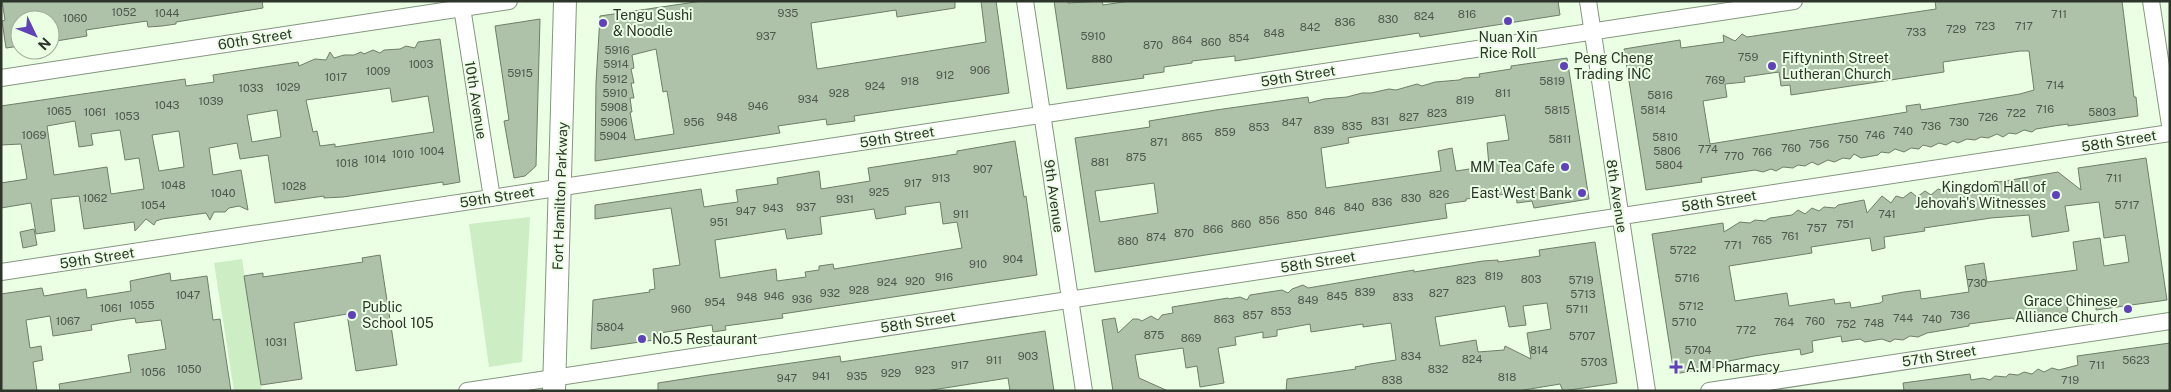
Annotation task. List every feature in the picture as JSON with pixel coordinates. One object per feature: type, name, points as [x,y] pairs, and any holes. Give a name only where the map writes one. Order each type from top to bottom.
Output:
[{"type":"main road","name":"Fort Hamilton Parkway","points":[[554,384],[565,1]]},
{"type":"street","name":"60th Street","points":[[1,78],[462,5],[509,1]]},
{"type":"street","name":"9th Avenue","points":[[1025,1],[1084,391]]},
{"type":"street","name":"8th Avenue","points":[[1588,1],[1647,391]]},
{"type":"street","name":"59th Street","points":[[1,272],[1794,1]]},
{"type":"street","points":[[2151,1],[2170,125]]},
{"type":"street","name":"10th Avenue","points":[[462,5],[492,198]]},
{"type":"street","name":"58th Street","points":[[467,391],[554,384],[1070,299],[2170,133]]},
{"type":"street","name":"57th Street","points":[[1709,391],[2170,321]]},
{"type":"green space","points":[[530,217],[522,362],[489,367],[469,224]]},
{"type":"green space","points":[[242,259],[262,391],[234,391],[214,263]]},
{"type":"building","points":[[2,1],[262,1],[263,8],[162,26],[148,27],[147,21],[86,30],[87,36],[60,40],[60,10],[10,10],[10,47],[6,48],[2,21],[5,20]]},
{"type":"building","points":[[702,1],[955,1],[955,8],[897,17],[896,10],[811,23],[817,69],[986,42],[981,1],[996,1],[1009,93],[854,116],[855,121],[827,125],[826,119],[778,126],[780,133],[595,161],[596,83],[600,16]],"holes":[[[656,49],[663,92],[667,91],[674,134],[635,140],[630,112],[632,112],[630,98],[634,98],[631,83],[634,83],[631,69],[634,68],[632,55]]]},
{"type":"building","points":[[1054,1],[1068,1],[1068,3],[1102,1],[1103,5],[1130,1],[1558,1],[1560,15],[1420,37],[1419,33],[1235,61],[1235,56],[1192,61],[1192,63],[1164,67],[1164,72],[1143,75],[1144,78],[1067,89]]},
{"type":"building","points":[[1935,1],[2122,1],[2138,116],[2068,126],[2068,124],[2054,126],[2036,129],[2032,132],[2024,130],[2016,134],[2009,133],[2003,137],[1997,134],[1988,138],[1967,139],[1958,143],[1953,141],[1946,145],[1939,143],[1931,147],[1923,145],[1919,149],[1911,148],[1904,152],[1895,149],[1889,153],[1881,152],[1878,155],[1861,158],[1854,154],[1850,159],[1843,158],[1834,162],[1828,160],[1818,165],[1812,162],[1805,166],[1783,167],[1776,171],[1771,169],[1763,172],[1755,170],[1701,178],[1702,182],[1646,190],[1624,49],[1680,40],[1681,48],[1724,42],[1723,35],[1735,41],[1742,34],[1747,37],[1936,9]],"holes":[[[2029,51],[2034,90],[1921,110],[1920,104],[1906,106],[1907,112],[1710,144],[1703,101],[1727,97],[1725,84],[1745,82],[1744,77],[1779,72],[1781,86],[1790,85],[1791,95],[1944,72],[1943,62]]]},
{"type":"building","points":[[540,19],[536,166],[525,176],[514,178],[504,121],[509,120],[495,26]]},
{"type":"building","points":[[440,39],[460,182],[443,185],[443,182],[343,197],[324,198],[324,196],[275,203],[268,155],[240,159],[237,143],[209,148],[213,175],[241,170],[248,210],[239,206],[229,208],[225,212],[214,212],[210,220],[206,213],[162,219],[156,221],[154,225],[146,219],[135,231],[134,222],[84,229],[79,196],[51,199],[55,231],[36,234],[31,203],[1,208],[1,183],[27,179],[21,144],[1,145],[1,106],[185,79],[186,86],[214,82],[213,75],[298,62],[299,66],[315,59],[326,60],[330,52],[334,58],[361,52],[364,54],[373,50],[380,53],[384,50],[400,49],[406,46],[415,48],[418,42]],"holes":[[[390,88],[392,102],[428,96],[434,132],[335,147],[335,144],[320,146],[317,131],[313,132],[306,100]],[[277,110],[281,137],[252,142],[247,115]],[[75,121],[79,147],[93,145],[91,134],[120,130],[125,160],[139,158],[144,189],[111,194],[107,167],[54,175],[47,126]],[[179,131],[184,167],[159,171],[152,135]]]},
{"type":"building","points":[[1567,58],[1589,199],[1534,208],[1532,201],[1517,203],[1516,193],[1466,199],[1466,201],[1445,204],[1447,218],[1095,272],[1075,138],[1150,127],[1149,121],[1216,110],[1308,97],[1309,103],[1362,93],[1389,89],[1396,90],[1417,84],[1422,86],[1435,82],[1480,77],[1479,74],[1511,69],[1511,66]],"holes":[[[1505,115],[1509,140],[1487,143],[1489,166],[1456,171],[1452,148],[1438,151],[1441,171],[1326,188],[1321,148],[1349,143],[1348,138],[1359,136]],[[1154,183],[1158,213],[1100,222],[1095,191]]]},
{"type":"building","points":[[1015,141],[1024,197],[1026,196],[1037,275],[782,314],[783,318],[725,326],[726,330],[713,332],[712,325],[653,334],[654,340],[591,349],[593,300],[650,292],[649,290],[655,289],[653,269],[680,265],[671,208],[595,219],[595,205],[701,189],[704,207],[738,202],[736,190],[778,184],[777,178],[819,171],[821,189],[870,181],[868,168],[957,154],[957,151]],"holes":[[[940,202],[943,224],[957,222],[962,248],[834,269],[833,264],[819,266],[819,270],[805,272],[806,277],[777,281],[776,269],[720,278],[715,240],[785,229],[787,239],[822,234],[820,217],[874,209],[876,219],[906,214],[905,207]]]},
{"type":"building","points":[[2146,158],[2167,300],[2096,310],[2096,303],[2067,307],[2068,312],[2015,320],[2012,318],[1969,324],[1969,326],[1927,333],[1918,337],[1910,336],[1903,340],[1895,339],[1890,342],[1882,339],[1865,342],[1860,339],[1842,342],[1841,336],[1812,341],[1813,352],[1801,355],[1800,349],[1754,356],[1729,361],[1729,365],[1674,374],[1652,234],[1723,223],[1724,232],[1740,222],[1765,221],[1770,218],[1792,215],[1798,210],[1805,214],[1812,208],[1819,211],[1824,207],[1835,208],[1838,205],[1864,200],[1867,213],[1882,196],[1891,203],[1896,196],[1903,198],[1911,192],[1917,197],[1925,191],[1931,195],[1938,189],[1947,192],[1951,187],[1968,184],[1971,187],[1995,181],[1999,182],[2058,172],[2081,190],[2078,168]],"holes":[[[2099,202],[2104,238],[2125,235],[2129,262],[2104,266],[2100,238],[2073,242],[2077,270],[1987,282],[1984,263],[1965,266],[1969,292],[1921,299],[1920,290],[1904,292],[1882,296],[1883,301],[1880,303],[1851,308],[1850,302],[1835,304],[1834,299],[1789,306],[1787,293],[1735,301],[1729,266],[1812,253],[1811,247],[1870,238],[1872,251],[1885,248],[1884,237],[1925,231],[1924,228],[1991,218],[2029,215],[2032,237],[2069,231],[2065,206]]]},
{"type":"building","points":[[34,229],[37,245],[23,248],[20,232]]},
{"type":"building","points":[[1595,242],[1617,383],[1563,391],[1560,384],[1518,391],[1286,391],[1287,379],[1356,369],[1355,367],[1396,360],[1391,323],[1363,327],[1363,324],[1311,332],[1310,324],[1277,330],[1277,336],[1263,338],[1263,332],[1235,337],[1236,345],[1218,348],[1224,383],[1200,387],[1197,366],[1186,368],[1183,348],[1135,355],[1139,378],[1168,391],[1113,391],[1102,320],[1115,318],[1118,333],[1133,319],[1142,321],[1151,316],[1158,320],[1162,315],[1173,313],[1172,307],[1228,298],[1240,297],[1247,300],[1250,295],[1282,290],[1288,293],[1292,289],[1303,285],[1308,288],[1414,270],[1414,272],[1483,261],[1498,260],[1498,262],[1540,256],[1539,250]],"holes":[[[1547,303],[1551,329],[1527,333],[1531,359],[1505,346],[1504,350],[1478,352],[1476,340],[1440,346],[1435,317],[1505,306],[1509,327],[1526,325],[1523,306]]]},
{"type":"building","points":[[380,255],[397,365],[356,371],[347,314],[294,323],[302,379],[261,385],[244,276],[263,273],[263,277],[363,262],[362,258]]},
{"type":"building","points":[[170,273],[171,281],[207,276],[213,320],[220,319],[231,391],[60,391],[59,384],[131,372],[128,355],[166,349],[161,320],[136,323],[135,318],[120,320],[91,325],[92,330],[53,336],[50,316],[26,320],[30,348],[41,346],[43,360],[33,362],[37,391],[1,391],[1,294],[42,288],[44,296],[86,289],[87,298],[131,291],[130,281]]},
{"type":"building","points":[[1045,331],[1054,391],[1010,391],[1008,378],[926,391],[658,391],[658,383],[709,375],[840,356],[841,362]]},
{"type":"building","points":[[2170,343],[2170,391],[1904,391],[1903,383],[1970,374],[1971,380],[1983,378],[1990,380],[1995,376],[2006,377],[2009,374],[2018,375],[2024,372],[2032,374],[2038,369],[2044,372],[2052,368],[2059,370],[2078,365],[2077,356]]},
{"type":"place","name":"Nuan Xin Rice Roll","points":[[1508,21]]},
{"type":"place","name":"Tengu Sushi & Noodle","points":[[603,23]]},
{"type":"place","name":"Peng Cheng Trading INC","points":[[1564,66]]},
{"type":"place","name":"Fiftyninth Street Lutheran Church","points":[[1772,66]]},
{"type":"place","name":"MM Tea Cafe","points":[[1565,167]]},
{"type":"place","name":"East West Bank","points":[[1582,193]]},
{"type":"place","name":"Kingdom Hall of Jehovah's Witnesses","points":[[2056,195]]},
{"type":"place","name":"Grace Chinese Alliance Church","points":[[2128,309]]},
{"type":"place","name":"Public School 105","points":[[352,315]]},
{"type":"place","name":"No.5 Restaurant","points":[[642,339]]},
{"type":"place","name":"A.M Pharmacy","points":[[1676,367]]}]
